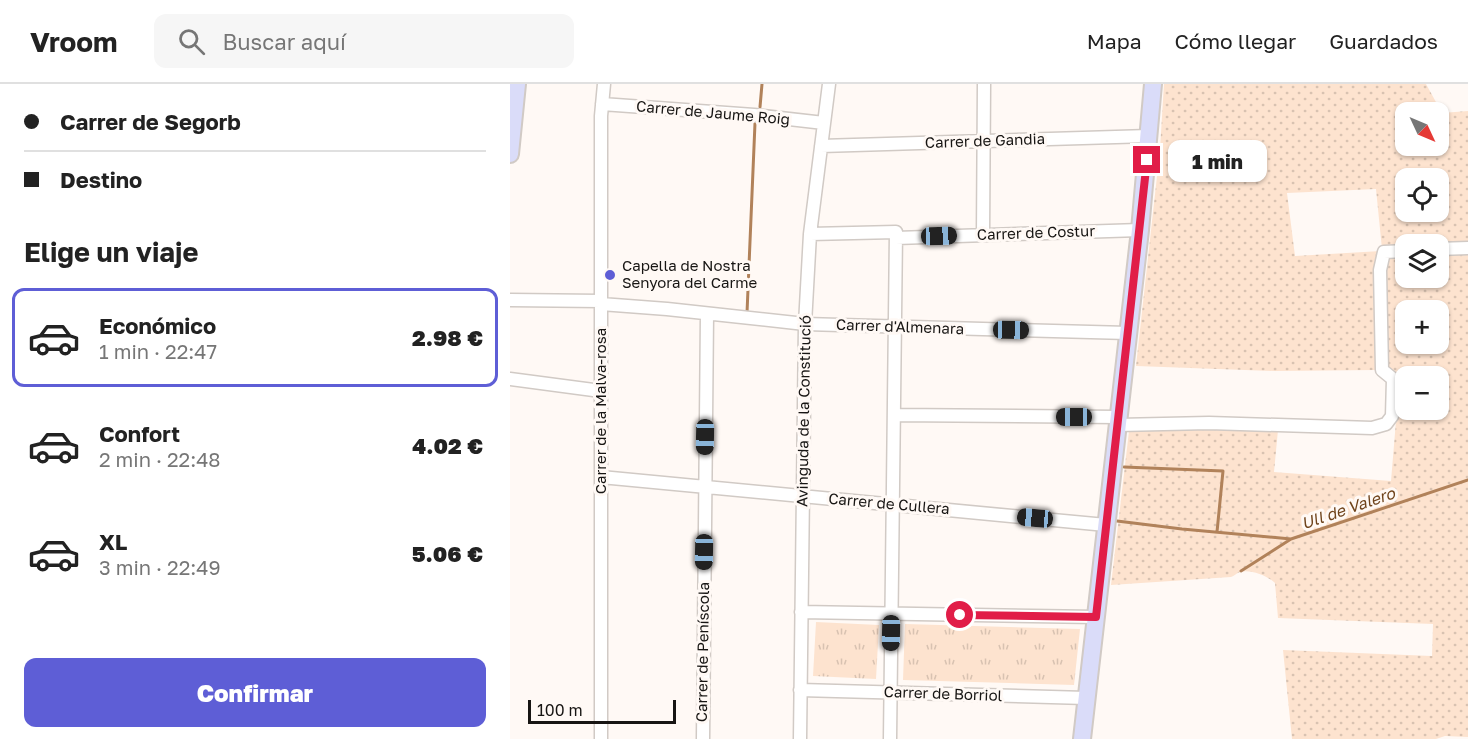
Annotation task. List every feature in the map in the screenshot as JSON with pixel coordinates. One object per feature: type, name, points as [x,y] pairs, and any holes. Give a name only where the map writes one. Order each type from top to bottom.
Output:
[{"type":"street","points":[[510,154],[516,84]]},
{"type":"street","name":"Carrer de la Malva-rosa","points":[[601,739],[601,302],[604,84]]},
{"type":"street","name":"Avinguda de la Constitució","points":[[800,739],[805,324],[810,234],[829,84]]},
{"type":"street","points":[[983,235],[984,84]]},
{"type":"street","points":[[1082,739],[1140,230],[1153,84]]},
{"type":"street","name":"Carrer de Jaume Roig","points":[[602,104],[754,115],[824,123]]},
{"type":"street","name":"Carrer de Gandia","points":[[821,146],[1149,136]]},
{"type":"street","name":"Carrer de Costur","points":[[810,234],[983,235],[1140,230]]},
{"type":"street","points":[[890,739],[896,235]]},
{"type":"street","points":[[1449,249],[1468,248]]},
{"type":"street","points":[[894,415],[1372,428],[1386,423],[1392,416],[1393,379],[1382,370],[1380,270],[1384,252],[1395,252]]},
{"type":"street","name":"Carrer d'Almenara","points":[[510,300],[601,302],[805,324],[1128,333]]},
{"type":"street","name":"Carrer de Peníscola","points":[[703,739],[707,314]]},
{"type":"street","points":[[510,380],[601,391]]},
{"type":"street","name":"Carrer de Cullera","points":[[601,477],[1106,525]]},
{"type":"street","points":[[801,612],[1096,617]]},
{"type":"street","name":"Carrer de Borriol","points":[[800,690],[1086,698]]},
{"type":"green space","points":[[1164,84],[1426,84],[1436,102],[1395,102],[1395,156],[1449,156],[1449,112],[1468,111],[1468,243],[1449,243],[1449,234],[1395,234],[1395,248],[1382,249],[1376,189],[1287,193],[1295,256],[1381,251],[1374,265],[1379,343],[1376,370],[1274,371],[1136,366],[1160,149]]},
{"type":"green space","points":[[1468,250],[1468,737],[1292,739],[1283,650],[1432,656],[1433,624],[1278,618],[1275,583],[1249,571],[1240,572],[1231,577],[1111,585],[1129,431],[1228,428],[1278,430],[1274,472],[1391,481],[1396,420],[1449,420],[1449,366],[1395,366],[1395,372],[1391,372],[1385,361],[1383,270],[1390,256],[1395,255],[1395,288],[1449,288],[1449,251]]},
{"type":"green space","points":[[816,622],[879,625],[876,679],[813,676]]},
{"type":"green space","points":[[905,624],[1080,629],[1074,685],[903,680]]},
{"type":"waterway","points":[[760,107],[762,84]]},
{"type":"waterway","points":[[747,313],[755,123]]},
{"type":"waterway","points":[[1124,467],[1223,471],[1217,532]]},
{"type":"waterway","name":"Ull de Valero","points":[[1241,571],[1291,539],[1468,480]]},
{"type":"waterway","points":[[1117,521],[1291,539]]},
{"type":"place","name":"Capella de Nostra Senyora del Carme","points":[[610,275]]},
{"type":"route","points":[[960,615],[1096,617],[1147,160]]}]
